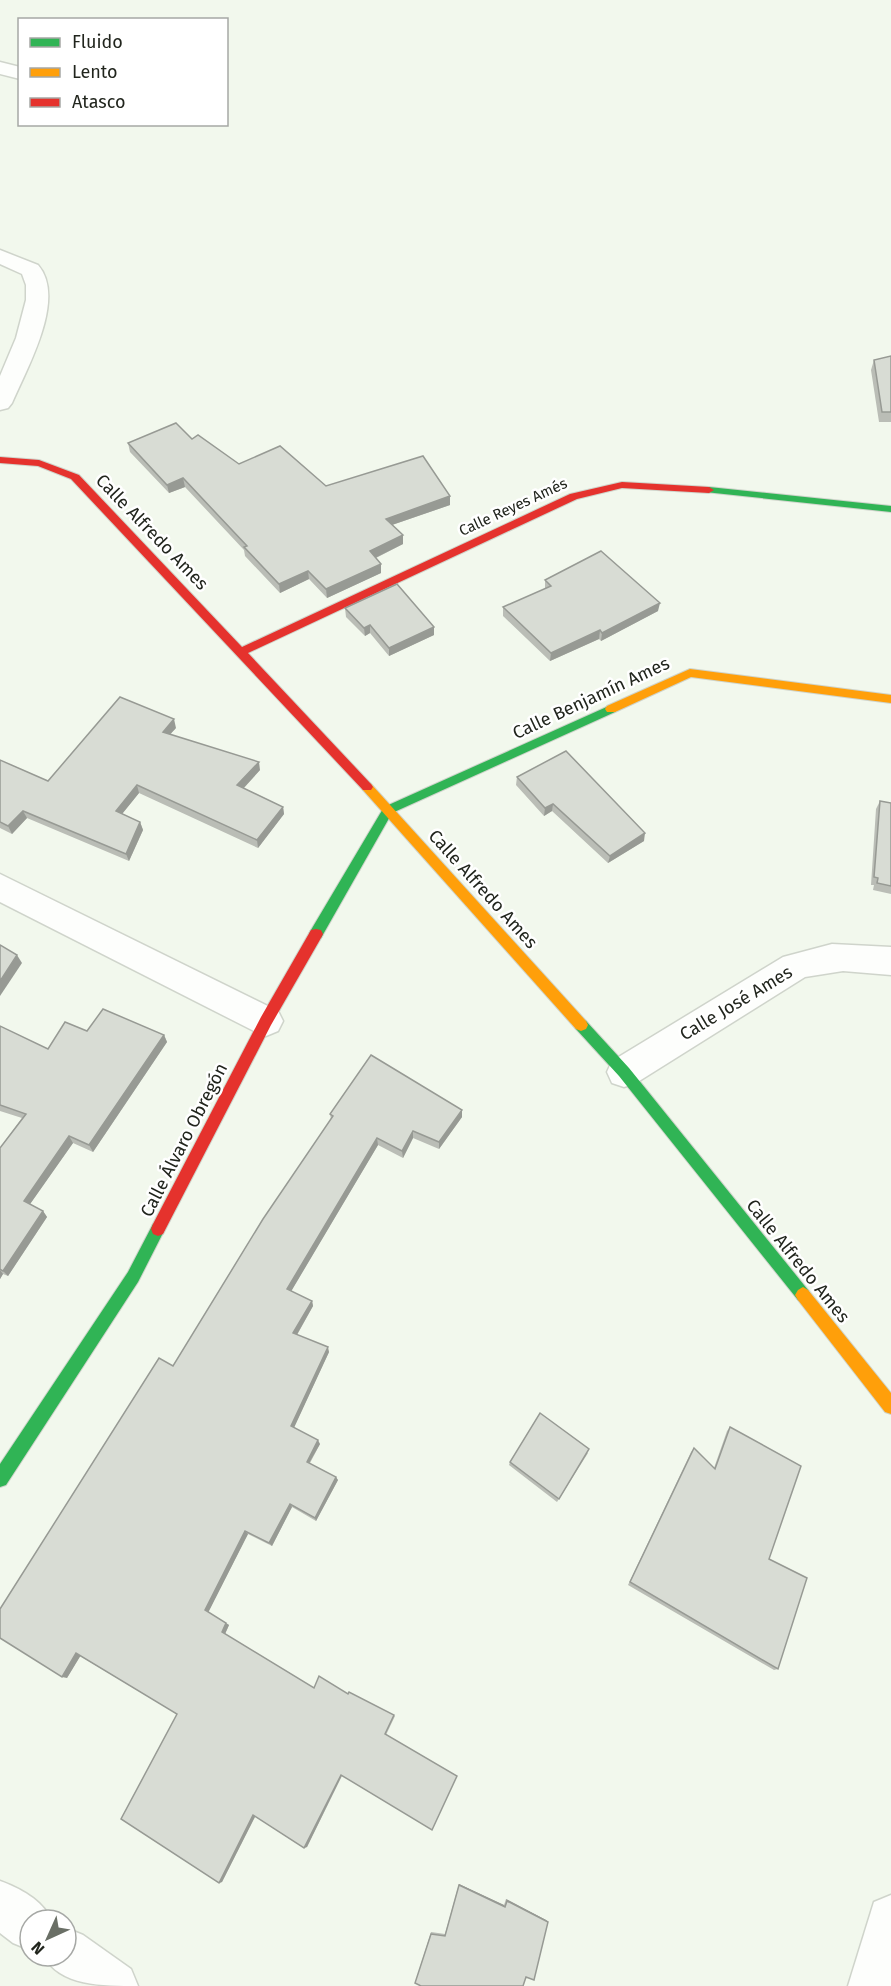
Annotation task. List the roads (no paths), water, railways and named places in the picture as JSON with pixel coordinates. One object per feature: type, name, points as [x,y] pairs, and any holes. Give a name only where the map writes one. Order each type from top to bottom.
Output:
[{"type":"street","points":[[0,68],[18,73]]},
{"type":"street","points":[[0,258],[32,271],[37,281],[35,322],[0,403]]},
{"type":"street","name":"Calle Alfredo Ames","points":[[0,460],[33,461],[50,465],[75,477],[241,652],[388,810],[624,1072],[891,1406]]},
{"type":"street","name":"Calle Reyes Amés","points":[[241,652],[574,496],[622,485],[675,486],[891,509]]},
{"type":"street","name":"Calle Benjamín Ames","points":[[388,810],[690,673],[891,699]]},
{"type":"street","name":"Calle Álvaro Obregón","points":[[0,1479],[133,1277],[267,1021],[388,810]]},
{"type":"street","points":[[0,887],[267,1021]]},
{"type":"street","name":"Calle José Ames","points":[[624,1072],[795,967],[822,958],[848,955],[891,961]]},
{"type":"street","points":[[0,1904],[18,1917]]},
{"type":"street","points":[[872,1986],[891,1919]]},
{"type":"street","points":[[78,1960],[114,1986]]}]
